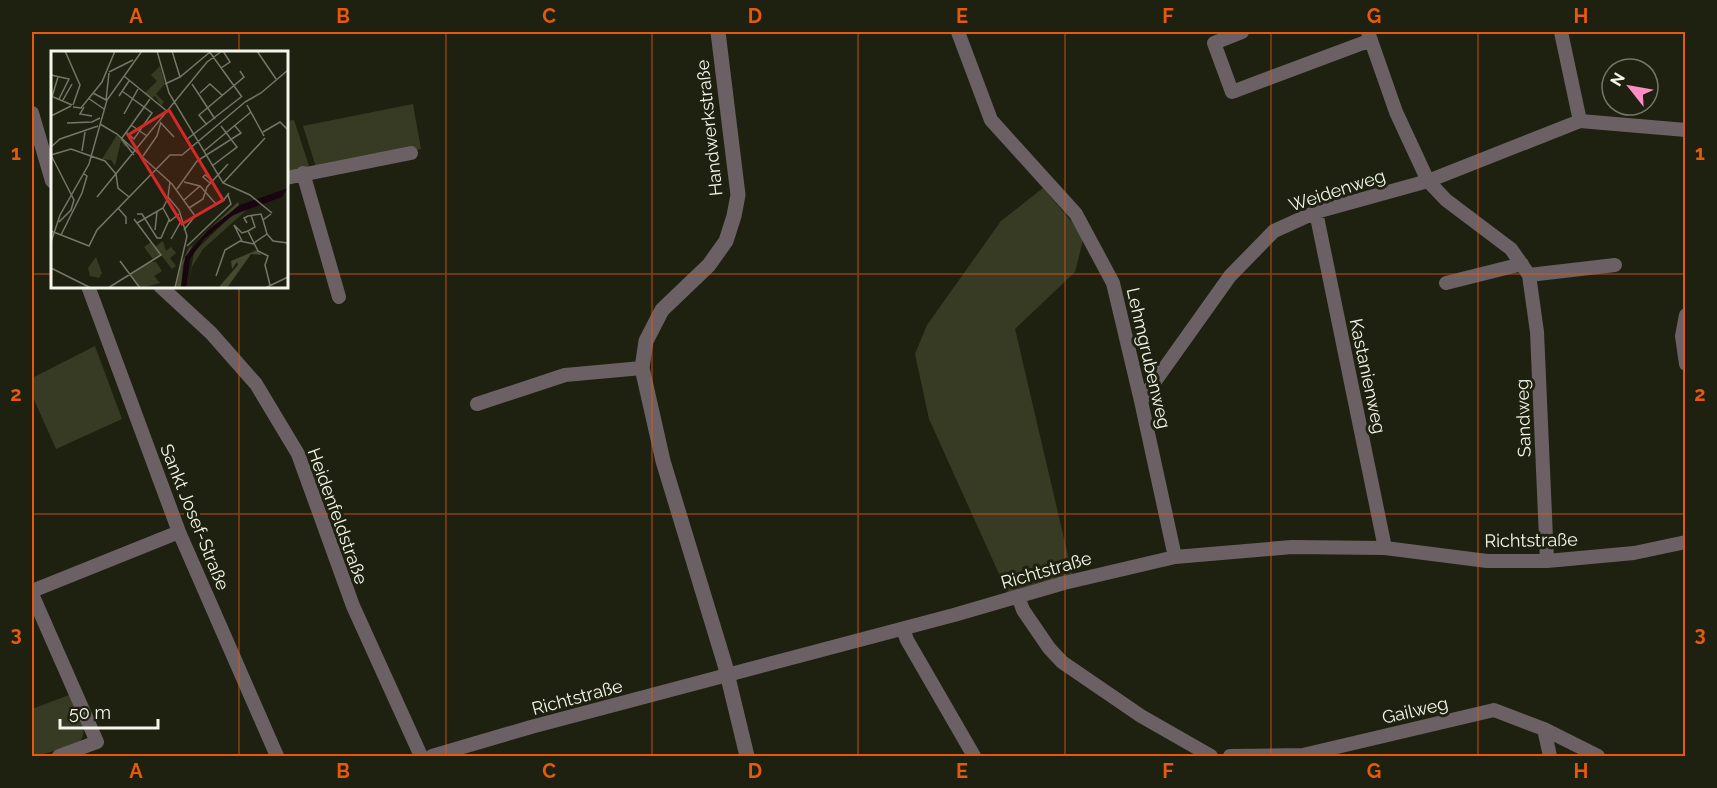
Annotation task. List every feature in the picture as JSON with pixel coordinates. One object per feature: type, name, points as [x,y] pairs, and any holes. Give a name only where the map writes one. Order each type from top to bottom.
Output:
[{"type":"street","name":"Handwerkstraße","points":[[718,32],[738,195],[734,216],[726,241],[709,265],[662,309],[646,341],[642,368],[663,461],[727,676],[747,756]]},
{"type":"street","name":"Lehmgrubenweg","points":[[958,32],[991,120],[1077,214],[1113,283],[1174,558]]},
{"type":"street","points":[[1242,32],[1212,37],[1232,92],[1370,36],[1396,112],[1428,181],[1446,201],[1511,249],[1525,269]]},
{"type":"street","points":[[1561,32],[1580,122]]},
{"type":"street","points":[[32,113],[51,178]]},
{"type":"street","name":"Weidenweg","points":[[1141,401],[1230,276],[1274,231],[1316,212],[1428,181],[1580,122],[1686,130]]},
{"type":"street","points":[[288,177],[411,153]]},
{"type":"street","points":[[303,173],[339,297]]},
{"type":"street","name":"Kastanienweg","points":[[1316,212],[1385,548]]},
{"type":"street","points":[[1446,283],[1525,269],[1615,265]]},
{"type":"street","name":"Sandweg","points":[[1525,269],[1537,332],[1547,561]]},
{"type":"street","name":"Sankt Josef-Straße","points":[[89,288],[179,532],[277,756]]},
{"type":"street","name":"Heidenfeldstraße","points":[[162,288],[211,333],[256,384],[298,454],[352,606],[421,756]]},
{"type":"street","points":[[1686,315],[1682,336],[1686,364]]},
{"type":"street","points":[[477,404],[565,375],[642,368]]},
{"type":"street","points":[[59,756],[97,742],[32,592],[179,532]]},
{"type":"street","name":"Richtstraße","points":[[432,756],[531,727],[903,629],[1108,571],[1174,558],[1292,547],[1385,548],[1487,561],[1547,561],[1634,553],[1686,542]]},
{"type":"street","points":[[1018,596],[1023,610],[1049,648],[1062,662],[1140,716],[1211,756]]},
{"type":"street","points":[[903,629],[907,640],[974,756]]},
{"type":"street","name":"Gailweg","points":[[1230,756],[1303,755],[1494,710],[1544,729],[1599,756]]},
{"type":"street","points":[[1544,729],[1550,756]]},
{"type":"green space","points":[[413,104],[421,149],[316,167],[303,126]]},
{"type":"green space","points":[[294,120],[310,169],[288,174],[288,121]]},
{"type":"green space","points":[[1043,188],[1084,236],[1075,272],[1015,329],[1073,577],[1009,596],[929,419],[915,354],[927,325],[1001,221]]},
{"type":"green space","points":[[95,346],[122,419],[56,449],[32,395],[32,378]]},
{"type":"green space","points":[[69,695],[83,725],[79,743],[32,756],[32,709]]}]
